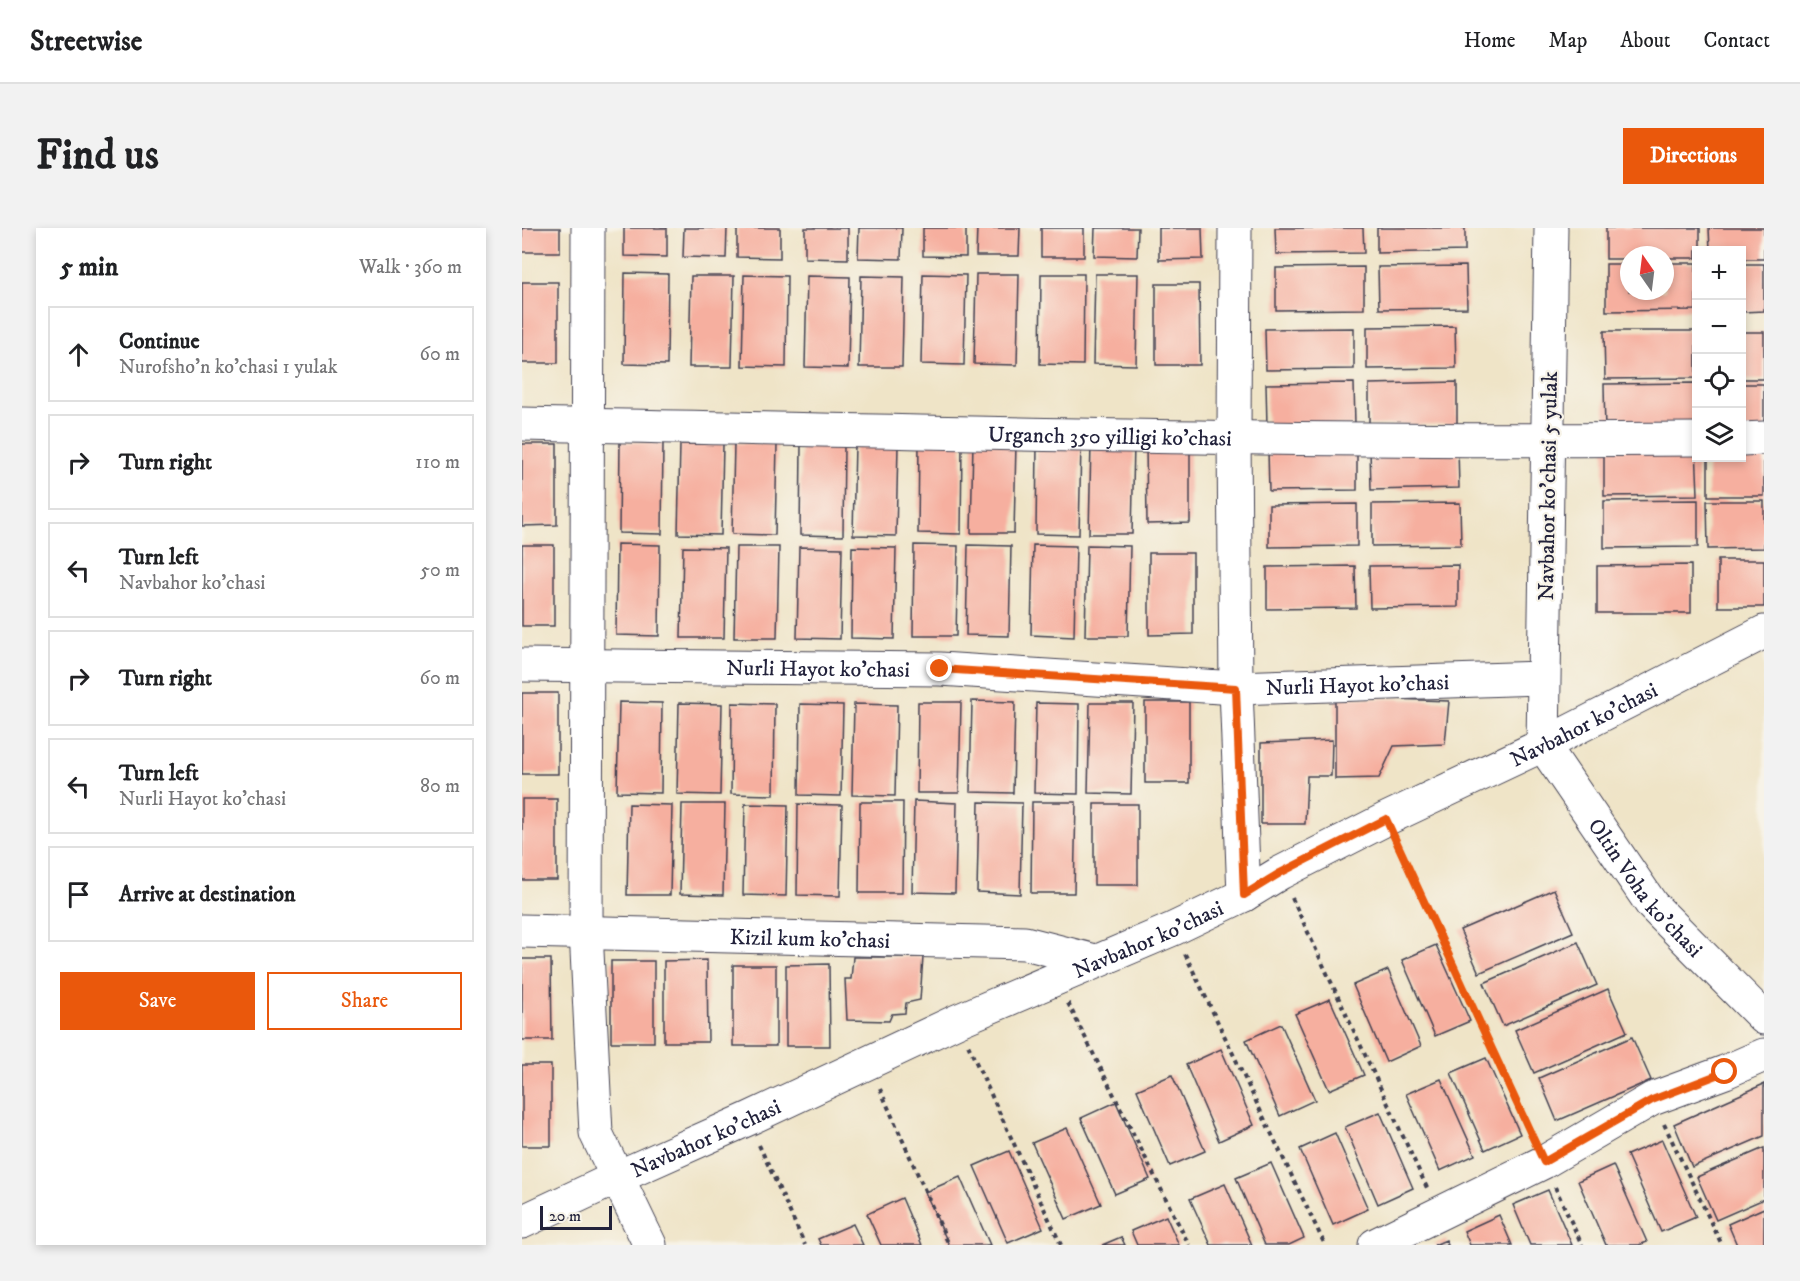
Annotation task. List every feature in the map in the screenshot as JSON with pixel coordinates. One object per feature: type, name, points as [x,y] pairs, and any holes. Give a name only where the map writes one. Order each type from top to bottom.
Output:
[{"type":"street","points":[[588,228],[586,931],[596,1133],[650,1245]]},
{"type":"street","points":[[1235,228],[1236,688],[1244,895]]},
{"type":"street","name":"Navbahor ko'chasi 5 yulak","points":[[1543,745],[1551,228]]},
{"type":"street","name":"Urganch 350 yilligi ko'chasi","points":[[522,424],[1234,437],[1549,441],[1692,439]]},
{"type":"street","points":[[1746,439],[1764,438]]},
{"type":"street","name":"Navbahor ko'chasi","points":[[522,1222],[957,1021],[1173,929],[1244,895],[1280,873],[1386,819],[1543,745],[1764,632]]},
{"type":"street","name":"Nurli Hayot ko'chasi","points":[[522,664],[940,669],[1236,688],[1544,678]]},
{"type":"street","name":"Oltin Voha ko'chasi","points":[[1543,745],[1652,905],[1764,1017]]},
{"type":"street","name":"Kizil kum ko'chasi","points":[[522,931],[1025,943],[1095,961]]},
{"type":"street","points":[[1375,1245],[1544,1162],[1652,1100],[1764,1055]]},
{"type":"street","points":[[522,1204],[559,1205]]},
{"type":"path","points":[[1386,819],[1582,1245]]},
{"type":"path","points":[[1280,873],[1439,1213]]},
{"type":"path","points":[[1173,929],[1325,1245]]},
{"type":"path","points":[[1055,978],[1189,1245]]},
{"type":"path","points":[[957,1021],[1061,1245]]},
{"type":"path","points":[[868,1063],[949,1245]]},
{"type":"path","points":[[1652,1100],[1722,1245]]},
{"type":"path","points":[[748,1119],[805,1245]]},
{"type":"building","points":[[522,228],[560,228],[560,252],[522,252]]},
{"type":"building","points":[[624,228],[667,228],[667,257],[624,256]]},
{"type":"building","points":[[684,228],[727,228],[726,258],[683,257]]},
{"type":"building","points":[[737,228],[780,228],[780,258],[737,257]]},
{"type":"building","points":[[805,228],[848,228],[848,259],[805,258]]},
{"type":"building","points":[[859,228],[902,228],[901,259],[858,258]]},
{"type":"building","points":[[923,228],[966,228],[966,257],[923,256]]},
{"type":"building","points":[[977,228],[1020,228],[1019,256],[976,256]]},
{"type":"building","points":[[1041,228],[1084,228],[1084,257],[1041,257]]},
{"type":"building","points":[[1095,228],[1138,228],[1137,257],[1094,256]]},
{"type":"building","points":[[1159,228],[1202,228],[1203,259],[1159,260]]},
{"type":"building","points":[[1275,228],[1363,228],[1364,253],[1276,254]]},
{"type":"building","points":[[1377,228],[1465,228],[1465,251],[1377,253]]},
{"type":"building","points":[[1606,228],[1700,228],[1700,246],[1692,246],[1692,258],[1674,258],[1674,246],[1620,246],[1620,259],[1606,259]]},
{"type":"building","points":[[1709,228],[1764,228],[1764,259],[1746,259],[1746,246],[1710,246]]},
{"type":"building","points":[[1674,263],[1692,263],[1692,310],[1606,311],[1606,264],[1620,264],[1620,300],[1674,300]]},
{"type":"building","points":[[1746,264],[1764,264],[1764,311],[1746,312]]},
{"type":"building","points":[[1466,266],[1467,308],[1379,309],[1378,267]]},
{"type":"building","points":[[1364,267],[1364,309],[1276,310],[1276,268]]},
{"type":"building","points":[[625,273],[668,274],[667,365],[624,364]]},
{"type":"building","points":[[923,274],[966,275],[964,365],[921,364]]},
{"type":"building","points":[[976,274],[1019,274],[1017,365],[974,364]]},
{"type":"building","points":[[1041,274],[1084,274],[1083,365],[1040,364]]},
{"type":"building","points":[[1095,274],[1138,274],[1136,365],[1093,364]]},
{"type":"building","points":[[744,275],[787,276],[786,367],[742,366]]},
{"type":"building","points":[[691,276],[734,276],[732,367],[689,367]]},
{"type":"building","points":[[807,276],[850,277],[848,368],[805,367]]},
{"type":"building","points":[[861,276],[904,277],[902,367],[859,367]]},
{"type":"building","points":[[522,282],[558,282],[558,363],[522,363]]},
{"type":"building","points":[[1156,284],[1199,284],[1200,365],[1156,365]]},
{"type":"building","points":[[1455,326],[1456,368],[1367,369],[1367,327]]},
{"type":"building","points":[[1354,328],[1354,369],[1266,370],[1265,329]]},
{"type":"building","points":[[1604,331],[1692,331],[1692,378],[1605,379]]},
{"type":"building","points":[[1746,332],[1764,332],[1764,379],[1746,379]]},
{"type":"building","points":[[1457,382],[1457,424],[1369,425],[1369,384]]},
{"type":"building","points":[[1354,383],[1355,425],[1267,426],[1266,384]]},
{"type":"building","points":[[1692,383],[1692,431],[1605,432],[1604,384]]},
{"type":"building","points":[[1746,384],[1764,384],[1764,432],[1746,432]]},
{"type":"building","points":[[620,442],[663,443],[662,534],[619,533]]},
{"type":"building","points":[[919,442],[962,443],[961,534],[918,533]]},
{"type":"building","points":[[973,442],[1016,443],[1014,533],[971,533]]},
{"type":"building","points":[[1146,442],[1190,442],[1190,523],[1147,524]]},
{"type":"building","points":[[734,443],[777,444],[775,535],[732,534]]},
{"type":"building","points":[[1037,443],[1081,444],[1079,535],[1036,534]]},
{"type":"building","points":[[1091,443],[1134,444],[1132,534],[1089,534]]},
{"type":"building","points":[[522,444],[557,444],[557,525],[522,526]]},
{"type":"building","points":[[680,444],[723,444],[721,535],[678,534]]},
{"type":"building","points":[[855,444],[898,445],[896,536],[853,535]]},
{"type":"building","points":[[801,445],[844,445],[843,536],[800,535]]},
{"type":"building","points":[[1458,447],[1459,488],[1371,490],[1370,448]]},
{"type":"building","points":[[1692,447],[1692,462],[1697,462],[1698,495],[1604,496],[1604,448]]},
{"type":"building","points":[[1357,448],[1357,490],[1269,491],[1268,450]]},
{"type":"building","points":[[1764,448],[1764,496],[1708,496],[1708,462],[1746,462],[1746,449]]},
{"type":"building","points":[[1698,500],[1698,547],[1604,548],[1604,501]]},
{"type":"building","points":[[1707,501],[1764,501],[1764,548],[1708,549]]},
{"type":"building","points":[[1460,503],[1461,545],[1372,546],[1372,504]]},
{"type":"building","points":[[1357,504],[1357,546],[1269,547],[1269,505]]},
{"type":"building","points":[[617,544],[660,545],[659,636],[616,635]]},
{"type":"building","points":[[522,545],[554,545],[554,626],[522,626]]},
{"type":"building","points":[[914,545],[958,546],[956,636],[913,636]]},
{"type":"building","points":[[968,545],[1011,546],[1009,636],[966,635]]},
{"type":"building","points":[[1033,545],[1076,546],[1074,637],[1031,635]]},
{"type":"building","points":[[1087,545],[1130,546],[1128,636],[1085,636]]},
{"type":"building","points":[[683,547],[726,548],[724,638],[681,638]]},
{"type":"building","points":[[736,547],[779,547],[777,638],[734,638]]},
{"type":"building","points":[[799,547],[842,548],[840,639],[797,638]]},
{"type":"building","points":[[852,547],[896,548],[894,639],[851,638]]},
{"type":"building","points":[[1149,553],[1193,553],[1193,634],[1149,635]]},
{"type":"building","points":[[1718,560],[1764,560],[1764,607],[1718,607]]},
{"type":"building","points":[[1458,565],[1458,607],[1370,608],[1369,566]]},
{"type":"building","points":[[1691,565],[1691,613],[1597,613],[1597,566]]},
{"type":"building","points":[[1355,566],[1356,608],[1267,609],[1267,567]]},
{"type":"building","points":[[522,693],[558,693],[558,774],[522,774]]},
{"type":"building","points":[[1335,697],[1449,701],[1445,744],[1394,746],[1379,778],[1335,779]]},
{"type":"building","points":[[972,701],[1015,702],[1013,793],[970,792]]},
{"type":"building","points":[[619,702],[662,703],[661,793],[617,792]]},
{"type":"building","points":[[918,702],[961,702],[959,793],[917,793]]},
{"type":"building","points":[[1145,702],[1189,702],[1189,783],[1145,783]]},
{"type":"building","points":[[679,703],[722,704],[720,795],[677,794]]},
{"type":"building","points":[[732,703],[775,704],[774,795],[731,794]]},
{"type":"building","points":[[1036,703],[1079,704],[1078,794],[1034,793]]},
{"type":"building","points":[[1090,703],[1133,703],[1131,794],[1088,793]]},
{"type":"building","points":[[800,704],[843,705],[841,796],[799,795]]},
{"type":"building","points":[[854,704],[897,705],[895,796],[852,795]]},
{"type":"building","points":[[1332,740],[1331,776],[1307,776],[1305,824],[1261,824],[1261,743]]},
{"type":"building","points":[[522,799],[557,799],[557,880],[522,880]]},
{"type":"building","points":[[914,801],[957,803],[955,893],[912,892]]},
{"type":"building","points":[[860,802],[903,802],[902,893],[859,893]]},
{"type":"building","points":[[979,802],[1022,803],[1020,894],[977,892]]},
{"type":"building","points":[[1032,802],[1076,802],[1074,893],[1031,893]]},
{"type":"building","points":[[629,804],[672,805],[670,895],[627,895]]},
{"type":"building","points":[[682,804],[725,804],[723,895],[680,894]]},
{"type":"building","points":[[745,804],[788,805],[786,896],[743,895]]},
{"type":"building","points":[[798,804],[842,805],[840,896],[797,895]]},
{"type":"building","points":[[1094,804],[1138,804],[1138,885],[1094,885]]},
{"type":"building","points":[[1554,889],[1573,932],[1479,973],[1460,930]]},
{"type":"building","points":[[1578,942],[1597,985],[1503,1026],[1484,983]]},
{"type":"building","points":[[1436,945],[1470,1021],[1435,1036],[1402,960]]},
{"type":"building","points":[[853,957],[923,957],[920,1000],[906,1003],[905,1013],[892,1014],[889,1021],[847,1020],[845,979],[851,979]]},
{"type":"building","points":[[522,959],[551,959],[552,1040],[522,1040]]},
{"type":"building","points":[[707,960],[708,1042],[664,1042],[664,961]]},
{"type":"building","points":[[611,961],[654,961],[654,1042],[611,1042]]},
{"type":"building","points":[[829,964],[830,1046],[786,1046],[786,965]]},
{"type":"building","points":[[733,965],[776,965],[776,1046],[733,1046]]},
{"type":"building","points":[[1388,970],[1421,1046],[1386,1062],[1353,985]]},
{"type":"building","points":[[1608,989],[1627,1032],[1534,1073],[1515,1030]]},
{"type":"building","points":[[1330,999],[1364,1075],[1329,1090],[1295,1014]]},
{"type":"building","points":[[1281,1024],[1315,1100],[1280,1116],[1246,1040]]},
{"type":"building","points":[[1632,1037],[1651,1080],[1557,1121],[1539,1078]]},
{"type":"building","points":[[1221,1049],[1254,1125],[1219,1141],[1186,1065]]},
{"type":"building","points":[[1486,1058],[1520,1134],[1485,1150],[1451,1073]]},
{"type":"building","points":[[522,1065],[551,1065],[551,1146],[522,1146]]},
{"type":"building","points":[[1172,1075],[1205,1151],[1170,1166],[1137,1090]]},
{"type":"building","points":[[1441,1079],[1475,1155],[1440,1171],[1406,1094]]},
{"type":"building","points":[[1764,1084],[1764,1136],[1692,1167],[1674,1124]]},
{"type":"building","points":[[1116,1102],[1150,1179],[1115,1194],[1081,1118]]},
{"type":"building","points":[[1380,1112],[1413,1188],[1378,1204],[1345,1127]]},
{"type":"building","points":[[1067,1128],[1101,1204],[1066,1219],[1032,1143]]},
{"type":"building","points":[[1335,1133],[1368,1209],[1333,1225],[1300,1149]]},
{"type":"building","points":[[1662,1140],[1696,1217],[1661,1232],[1627,1155]]},
{"type":"building","points":[[1764,1148],[1764,1199],[1716,1220],[1697,1177]]},
{"type":"building","points":[[1009,1151],[1043,1228],[1008,1243],[974,1166]]},
{"type":"building","points":[[1271,1163],[1304,1238],[1289,1245],[1265,1245],[1236,1178]]},
{"type":"building","points":[[1613,1165],[1647,1242],[1639,1245],[1606,1245],[1578,1181]]},
{"type":"building","points":[[960,1177],[990,1245],[949,1245],[925,1192]]},
{"type":"building","points":[[1225,1184],[1252,1245],[1211,1245],[1190,1199]]},
{"type":"building","points":[[1548,1190],[1572,1245],[1530,1245],[1513,1205]]},
{"type":"building","points":[[902,1198],[922,1245],[881,1245],[867,1214]]},
{"type":"building","points":[[1764,1208],[1764,1245],[1737,1245],[1728,1224]]},
{"type":"building","points":[[1499,1215],[1512,1245],[1470,1245],[1464,1231]]},
{"type":"building","points":[[1166,1216],[1179,1245],[1137,1245],[1131,1231]]},
{"type":"building","points":[[853,1224],[863,1245],[821,1245],[818,1239]]},
{"type":"building","points":[[1121,1237],[1125,1245],[1102,1245]]},
{"type":"building","points":[[1446,1240],[1448,1245],[1434,1245]]},
{"type":"route","points":[[940,669],[1236,688],[1244,895],[1280,873],[1386,819],[1544,1162],[1652,1100],[1725,1072]]}]
